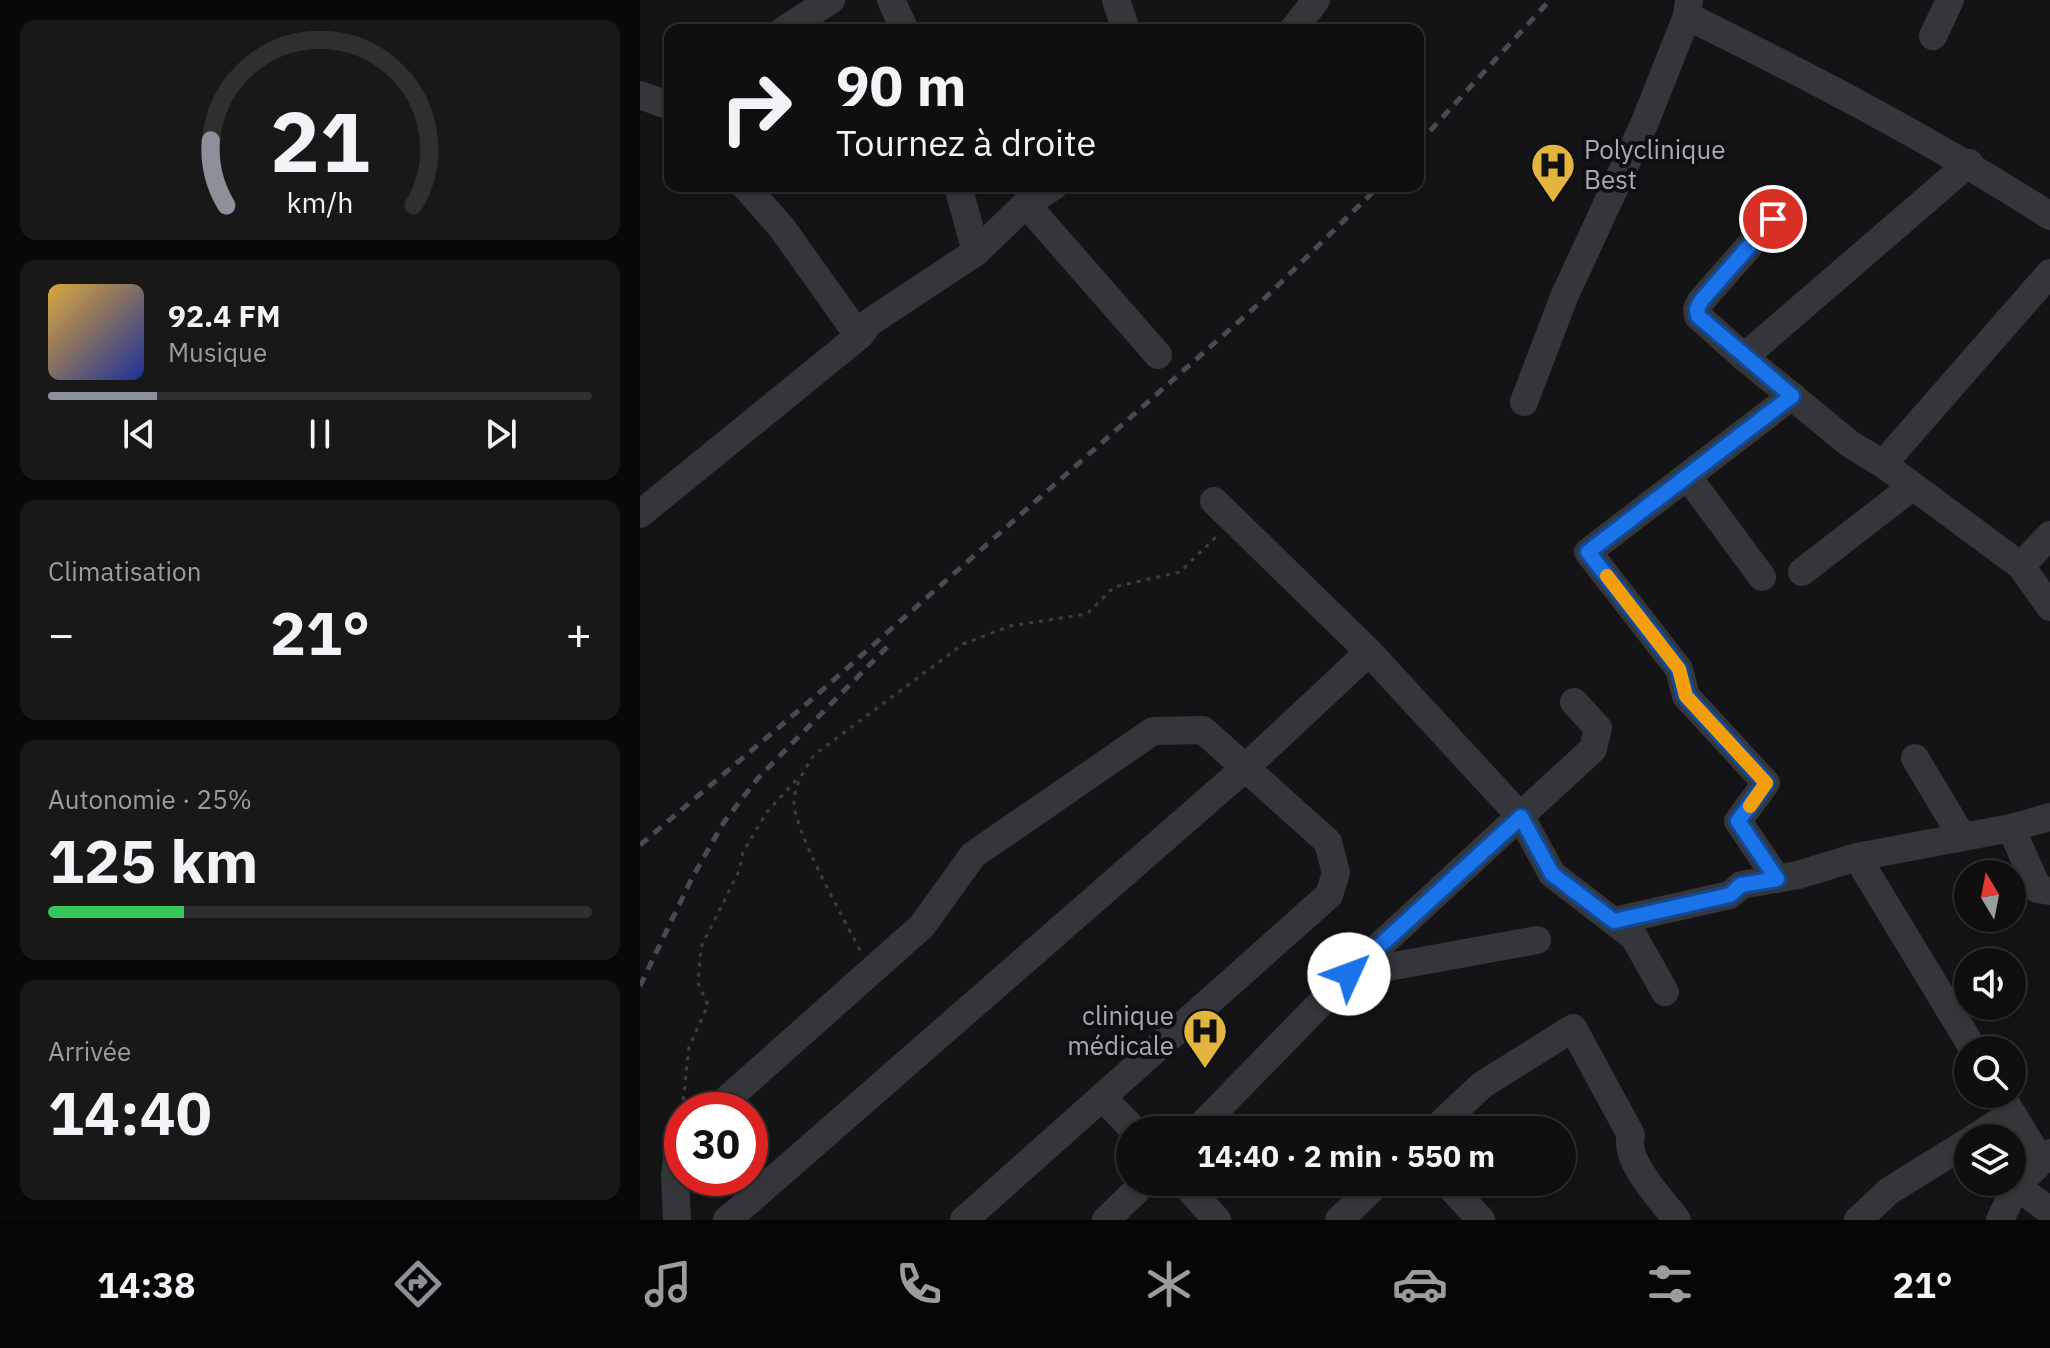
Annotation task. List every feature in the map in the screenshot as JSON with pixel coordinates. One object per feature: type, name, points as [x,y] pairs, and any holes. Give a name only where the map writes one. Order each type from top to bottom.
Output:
[{"type":"street","points":[[793,24],[831,0]]},
{"type":"street","points":[[891,0],[902,24]]},
{"type":"street","points":[[1116,0],[1124,24]]},
{"type":"street","points":[[1298,24],[1316,0]]},
{"type":"street","points":[[1933,36],[1950,0]]},
{"type":"street","points":[[1524,402],[1564,297],[1645,122],[1688,8],[1969,163],[2050,216]]},
{"type":"street","points":[[640,95],[664,104]]},
{"type":"street","points":[[1744,357],[1969,163]]},
{"type":"street","points":[[750,192],[782,228],[859,336]]},
{"type":"street","points":[[960,192],[976,252]]},
{"type":"street","points":[[640,514],[859,336],[870,322],[976,252],[1026,204],[1045,192]]},
{"type":"street","points":[[1026,204],[1158,355]]},
{"type":"street","points":[[1773,219],[1701,301],[1698,316],[1850,444],[1883,464],[2021,566],[2050,607]]},
{"type":"street","points":[[1883,464],[2050,273]]},
{"type":"street","points":[[1788,877],[1738,821],[1766,783],[1686,696],[1679,669],[1588,552],[1792,396]]},
{"type":"street","points":[[1688,477],[1762,577]]},
{"type":"street","points":[[1802,572],[1913,486]]},
{"type":"street","points":[[1220,508],[1369,652],[1521,817],[1552,874],[1634,937],[1665,992]]},
{"type":"street","points":[[2021,566],[2050,535]]},
{"type":"street","points":[[727,1220],[1245,768],[1369,652]]},
{"type":"street","points":[[1211,1116],[1349,974],[1593,749],[1598,728],[1574,702]]},
{"type":"street","points":[[735,1092],[922,926],[973,855],[1153,731],[1203,730],[1328,842],[1336,873],[1329,895],[964,1220]]},
{"type":"street","points":[[1915,758],[1961,835]]},
{"type":"street","points":[[1614,921],[1730,895],[1741,885],[1788,877],[1857,857],[2011,828],[2050,817]]},
{"type":"street","points":[[2011,828],[2038,889],[2050,891]]},
{"type":"street","points":[[1857,857],[1966,1036]]},
{"type":"street","points":[[1349,974],[1537,940]]},
{"type":"street","points":[[1449,1116],[1482,1085],[1573,1028],[1631,1135],[1628,1145],[1633,1160],[1677,1220]]},
{"type":"street","points":[[1102,1097],[1120,1116]]},
{"type":"street","points":[[1987,1124],[2002,1108]]},
{"type":"street","points":[[2008,1108],[2050,1211]]},
{"type":"street","points":[[1858,1220],[1889,1191],[1954,1151]]},
{"type":"street","points":[[2000,1220],[2032,1170]]},
{"type":"street","points":[[676,1196],[677,1220]]},
{"type":"street","points":[[1106,1220],[1131,1196]]},
{"type":"street","points":[[1196,1196],[1217,1220]]},
{"type":"street","points":[[1339,1220],[1364,1196]]},
{"type":"street","points":[[1459,1196],[1481,1220]]},
{"type":"path","points":[[684,1092],[689,1047],[708,1005],[698,983],[701,947],[739,871],[743,852],[767,812],[814,755],[963,644],[1010,626],[1087,614],[1114,587],[1180,572],[1216,539],[1220,508]]},
{"type":"path","points":[[801,774],[793,801],[798,825],[870,972]]},
{"type":"railway","points":[[1424,137],[1550,0]]},
{"type":"railway","points":[[640,845],[811,700],[1262,301],[1373,192]]},
{"type":"railway","points":[[640,986],[692,878],[724,822],[758,778],[889,645]]},
{"type":"slow traffic","points":[[1607,576],[1679,669],[1686,696],[1766,783],[1750,806]]},
{"type":"place","name":"Polyclinique Best","points":[[1553,204]]},
{"type":"place","name":"clinique médicale","points":[[1205,1070]]},
{"type":"route","points":[[1349,974],[1521,817],[1552,874],[1614,921],[1730,895],[1741,885],[1777,879],[1738,821],[1766,783],[1686,696],[1679,669],[1588,552],[1792,396],[1698,316],[1697,309],[1773,219]]}]
